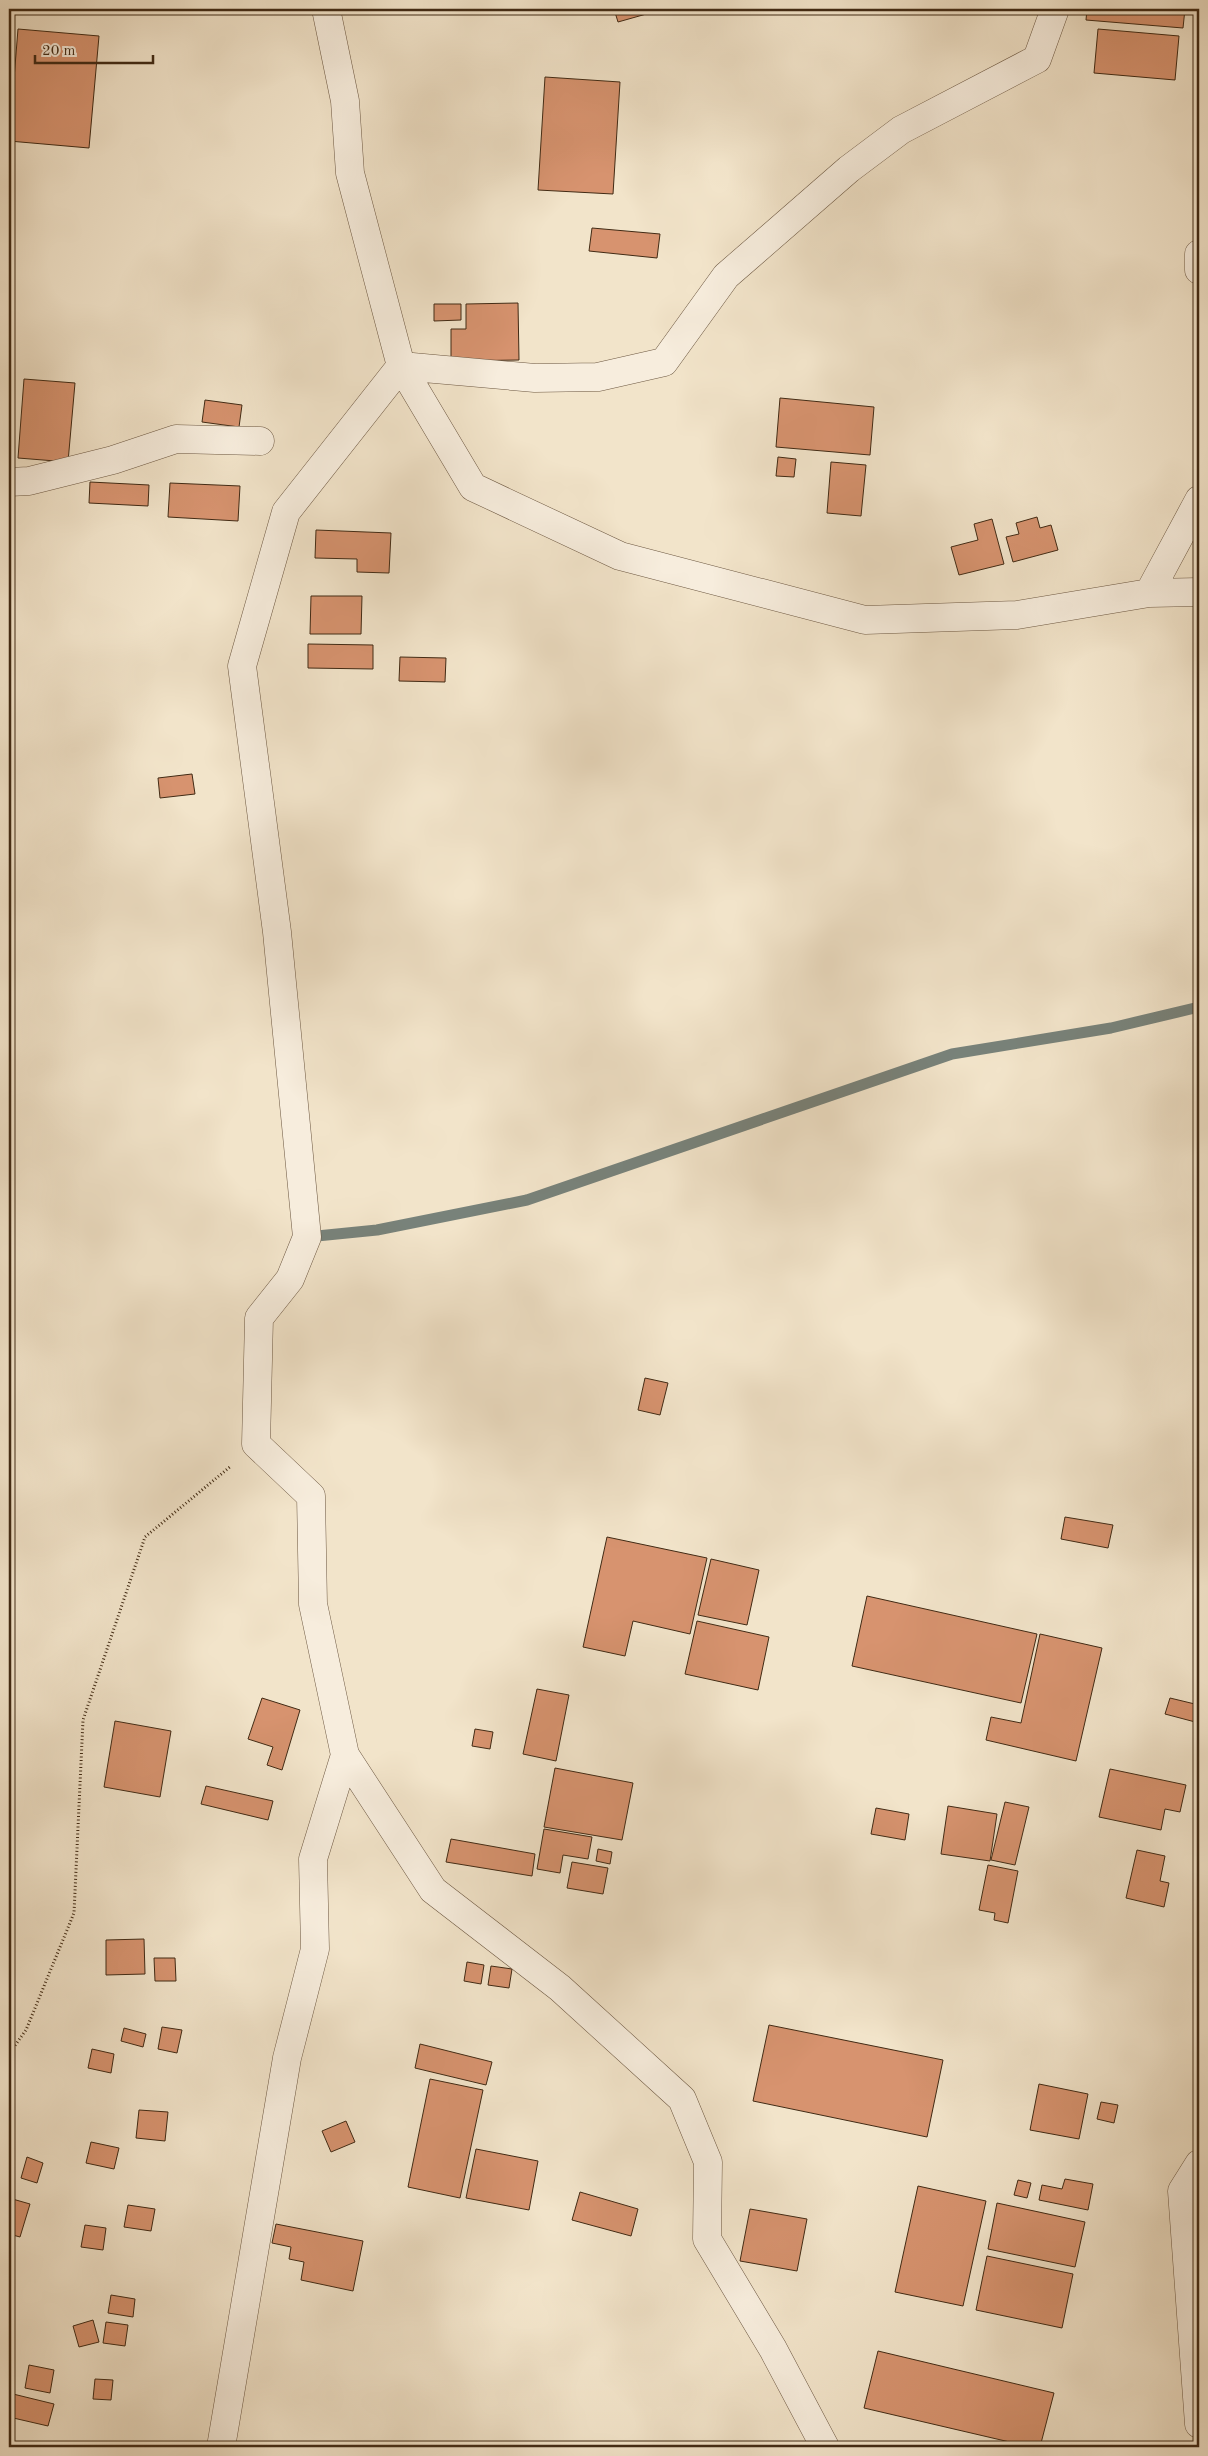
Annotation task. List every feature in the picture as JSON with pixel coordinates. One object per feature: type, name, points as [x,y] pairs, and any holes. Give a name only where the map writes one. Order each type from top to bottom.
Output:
[{"type":"street","points":[[326,9],[345,101],[350,173],[401,366],[473,487],[620,556],[865,620],[1017,615],[1149,592],[1199,592]]},
{"type":"street","points":[[401,366],[536,378],[598,377],[664,362],[726,276],[849,169],[900,130],[1037,59],[1055,9]]},
{"type":"street","points":[[1199,254],[1199,270]]},
{"type":"street","points":[[401,366],[286,512],[242,666],[277,932],[307,1237],[290,1279],[259,1318],[256,1444],[311,1496],[313,1604],[345,1755],[433,1890],[560,1988],[682,2099],[708,2162],[707,2239],[773,2349],[825,2447]]},
{"type":"street","points":[[9,482],[29,481],[113,460],[176,439],[260,441]]},
{"type":"street","points":[[1149,592],[1199,500]]},
{"type":"street","points":[[222,2447],[287,2058],[315,1949],[313,1859],[345,1755]]},
{"type":"street","points":[[1199,2164],[1182,2191],[1199,2424]]},
{"type":"path","points":[[9,2054],[26,2030],[74,1913],[82,1720],[146,1537],[256,1444]]},
{"type":"building","points":[[614,9],[664,9],[618,22]]},
{"type":"building","points":[[1087,9],[1185,9],[1183,28],[1086,20]]},
{"type":"building","points":[[18,29],[99,36],[89,148],[9,141]]},
{"type":"building","points":[[1098,29],[1179,36],[1175,80],[1094,73]]},
{"type":"building","points":[[545,77],[620,82],[613,194],[538,190]]},
{"type":"building","points":[[592,228],[660,234],[657,258],[589,251]]},
{"type":"building","points":[[518,303],[519,360],[451,361],[451,329],[466,329],[466,304]]},
{"type":"building","points":[[434,304],[461,304],[461,320],[434,321]]},
{"type":"building","points":[[24,379],[75,383],[68,462],[18,458]]},
{"type":"building","points":[[780,398],[874,407],[870,455],[776,447]]},
{"type":"building","points":[[205,400],[242,405],[239,427],[202,422]]},
{"type":"building","points":[[778,457],[796,459],[794,477],[776,476]]},
{"type":"building","points":[[831,462],[866,465],[861,516],[827,513]]},
{"type":"building","points":[[90,482],[149,485],[148,506],[89,503]]},
{"type":"building","points":[[170,483],[240,486],[238,521],[168,517]]},
{"type":"building","points":[[1037,517],[1040,528],[1051,525],[1058,550],[1013,562],[1006,537],[1019,534],[1016,523]]},
{"type":"building","points":[[992,519],[1004,564],[959,575],[951,547],[978,540],[974,524]]},
{"type":"building","points":[[316,530],[391,533],[389,573],[357,572],[357,559],[315,558]]},
{"type":"building","points":[[311,596],[362,596],[361,634],[310,634]]},
{"type":"building","points":[[308,644],[373,645],[373,669],[308,668]]},
{"type":"building","points":[[400,657],[446,658],[445,682],[399,681]]},
{"type":"building","points":[[192,774],[195,794],[160,798],[158,778]]},
{"type":"building","points":[[645,1378],[668,1383],[660,1415],[638,1410]]},
{"type":"building","points":[[1065,1517],[1113,1525],[1108,1548],[1061,1539]]},
{"type":"building","points":[[607,1537],[707,1558],[690,1634],[633,1621],[625,1656],[583,1647]]},
{"type":"building","points":[[711,1559],[759,1570],[747,1625],[698,1615]]},
{"type":"building","points":[[867,1596],[1037,1634],[1021,1703],[852,1666]]},
{"type":"building","points":[[697,1621],[769,1637],[758,1690],[685,1674]]},
{"type":"building","points":[[1040,1634],[1102,1648],[1076,1761],[986,1740],[991,1717],[1021,1723]]},
{"type":"building","points":[[537,1689],[569,1695],[556,1761],[523,1754]]},
{"type":"building","points":[[262,1698],[300,1710],[282,1770],[267,1765],[273,1747],[248,1739]]},
{"type":"building","points":[[1170,1698],[1199,1705],[1199,1723],[1165,1714]]},
{"type":"building","points":[[115,1721],[171,1731],[160,1797],[104,1787]]},
{"type":"building","points":[[475,1729],[493,1732],[490,1749],[472,1746]]},
{"type":"building","points":[[555,1768],[633,1783],[622,1840],[544,1827]]},
{"type":"building","points":[[1110,1769],[1186,1785],[1180,1812],[1165,1809],[1161,1830],[1099,1817]]},
{"type":"building","points":[[206,1786],[273,1801],[268,1820],[201,1804]]},
{"type":"building","points":[[1005,1802],[1029,1807],[1015,1865],[991,1860]]},
{"type":"building","points":[[948,1806],[997,1814],[990,1861],[941,1854]]},
{"type":"building","points":[[876,1808],[909,1814],[905,1840],[871,1834]]},
{"type":"building","points":[[544,1829],[592,1837],[588,1859],[563,1855],[560,1873],[537,1869]]},
{"type":"building","points":[[451,1839],[535,1854],[532,1876],[446,1862]]},
{"type":"building","points":[[598,1849],[612,1852],[610,1864],[596,1861]]},
{"type":"building","points":[[1137,1850],[1165,1856],[1160,1881],[1169,1883],[1164,1907],[1126,1898]]},
{"type":"building","points":[[572,1862],[608,1868],[603,1894],[567,1888]]},
{"type":"building","points":[[988,1865],[1018,1871],[1008,1923],[994,1920],[995,1913],[979,1910]]},
{"type":"building","points":[[144,1939],[145,1974],[106,1975],[106,1940]]},
{"type":"building","points":[[154,1958],[175,1958],[176,1981],[155,1981]]},
{"type":"building","points":[[467,1962],[484,1965],[481,1984],[464,1981]]},
{"type":"building","points":[[491,1966],[512,1969],[509,1988],[488,1985]]},
{"type":"building","points":[[769,2025],[943,2060],[927,2137],[753,2101]]},
{"type":"building","points":[[162,2027],[182,2030],[177,2053],[158,2049]]},
{"type":"building","points":[[124,2028],[146,2034],[143,2047],[121,2041]]},
{"type":"building","points":[[420,2044],[492,2062],[486,2085],[415,2068]]},
{"type":"building","points":[[92,2049],[114,2054],[111,2073],[88,2068]]},
{"type":"building","points":[[430,2079],[483,2090],[460,2198],[408,2187]]},
{"type":"building","points":[[1039,2084],[1088,2094],[1079,2139],[1030,2130]]},
{"type":"building","points":[[1101,2102],[1118,2105],[1114,2123],[1097,2119]]},
{"type":"building","points":[[139,2110],[168,2112],[165,2141],[136,2138]]},
{"type":"building","points":[[346,2121],[355,2142],[331,2152],[322,2131]]},
{"type":"building","points":[[91,2142],[119,2148],[114,2169],[86,2163]]},
{"type":"building","points":[[476,2149],[538,2161],[529,2210],[466,2198]]},
{"type":"building","points":[[27,2157],[43,2163],[37,2183],[21,2178]]},
{"type":"building","points":[[1065,2179],[1093,2184],[1088,2210],[1039,2200],[1042,2185],[1062,2189]]},
{"type":"building","points":[[1018,2180],[1031,2183],[1027,2198],[1014,2195]]},
{"type":"building","points":[[918,2186],[986,2201],[963,2306],[895,2292]]},
{"type":"building","points":[[580,2192],[638,2209],[631,2236],[572,2220]]},
{"type":"building","points":[[9,2198],[30,2204],[20,2237],[9,2234]]},
{"type":"building","points":[[997,2203],[1085,2222],[1075,2267],[988,2249]]},
{"type":"building","points":[[128,2205],[155,2209],[151,2231],[124,2227]]},
{"type":"building","points":[[750,2209],[807,2219],[797,2271],[740,2261]]},
{"type":"building","points":[[276,2224],[363,2241],[353,2291],[301,2280],[304,2262],[289,2259],[291,2247],[272,2243]]},
{"type":"building","points":[[85,2225],[106,2228],[103,2250],[81,2247]]},
{"type":"building","points":[[987,2256],[1073,2274],[1062,2328],[976,2310]]},
{"type":"building","points":[[111,2295],[135,2299],[133,2317],[108,2313]]},
{"type":"building","points":[[93,2320],[99,2342],[79,2347],[73,2326]]},
{"type":"building","points":[[106,2322],[128,2325],[125,2346],[103,2343]]},
{"type":"building","points":[[878,2351],[1054,2393],[1040,2447],[1031,2447],[864,2408]]},
{"type":"building","points":[[29,2365],[54,2370],[50,2393],[25,2388]]},
{"type":"building","points":[[95,2379],[113,2380],[111,2400],[93,2399]]},
{"type":"building","points":[[9,2393],[54,2404],[48,2426],[9,2417]]},
{"type":"waterway","points":[[307,1237],[377,1230],[527,1200],[952,1054],[1111,1028],[1199,1007]]}]
